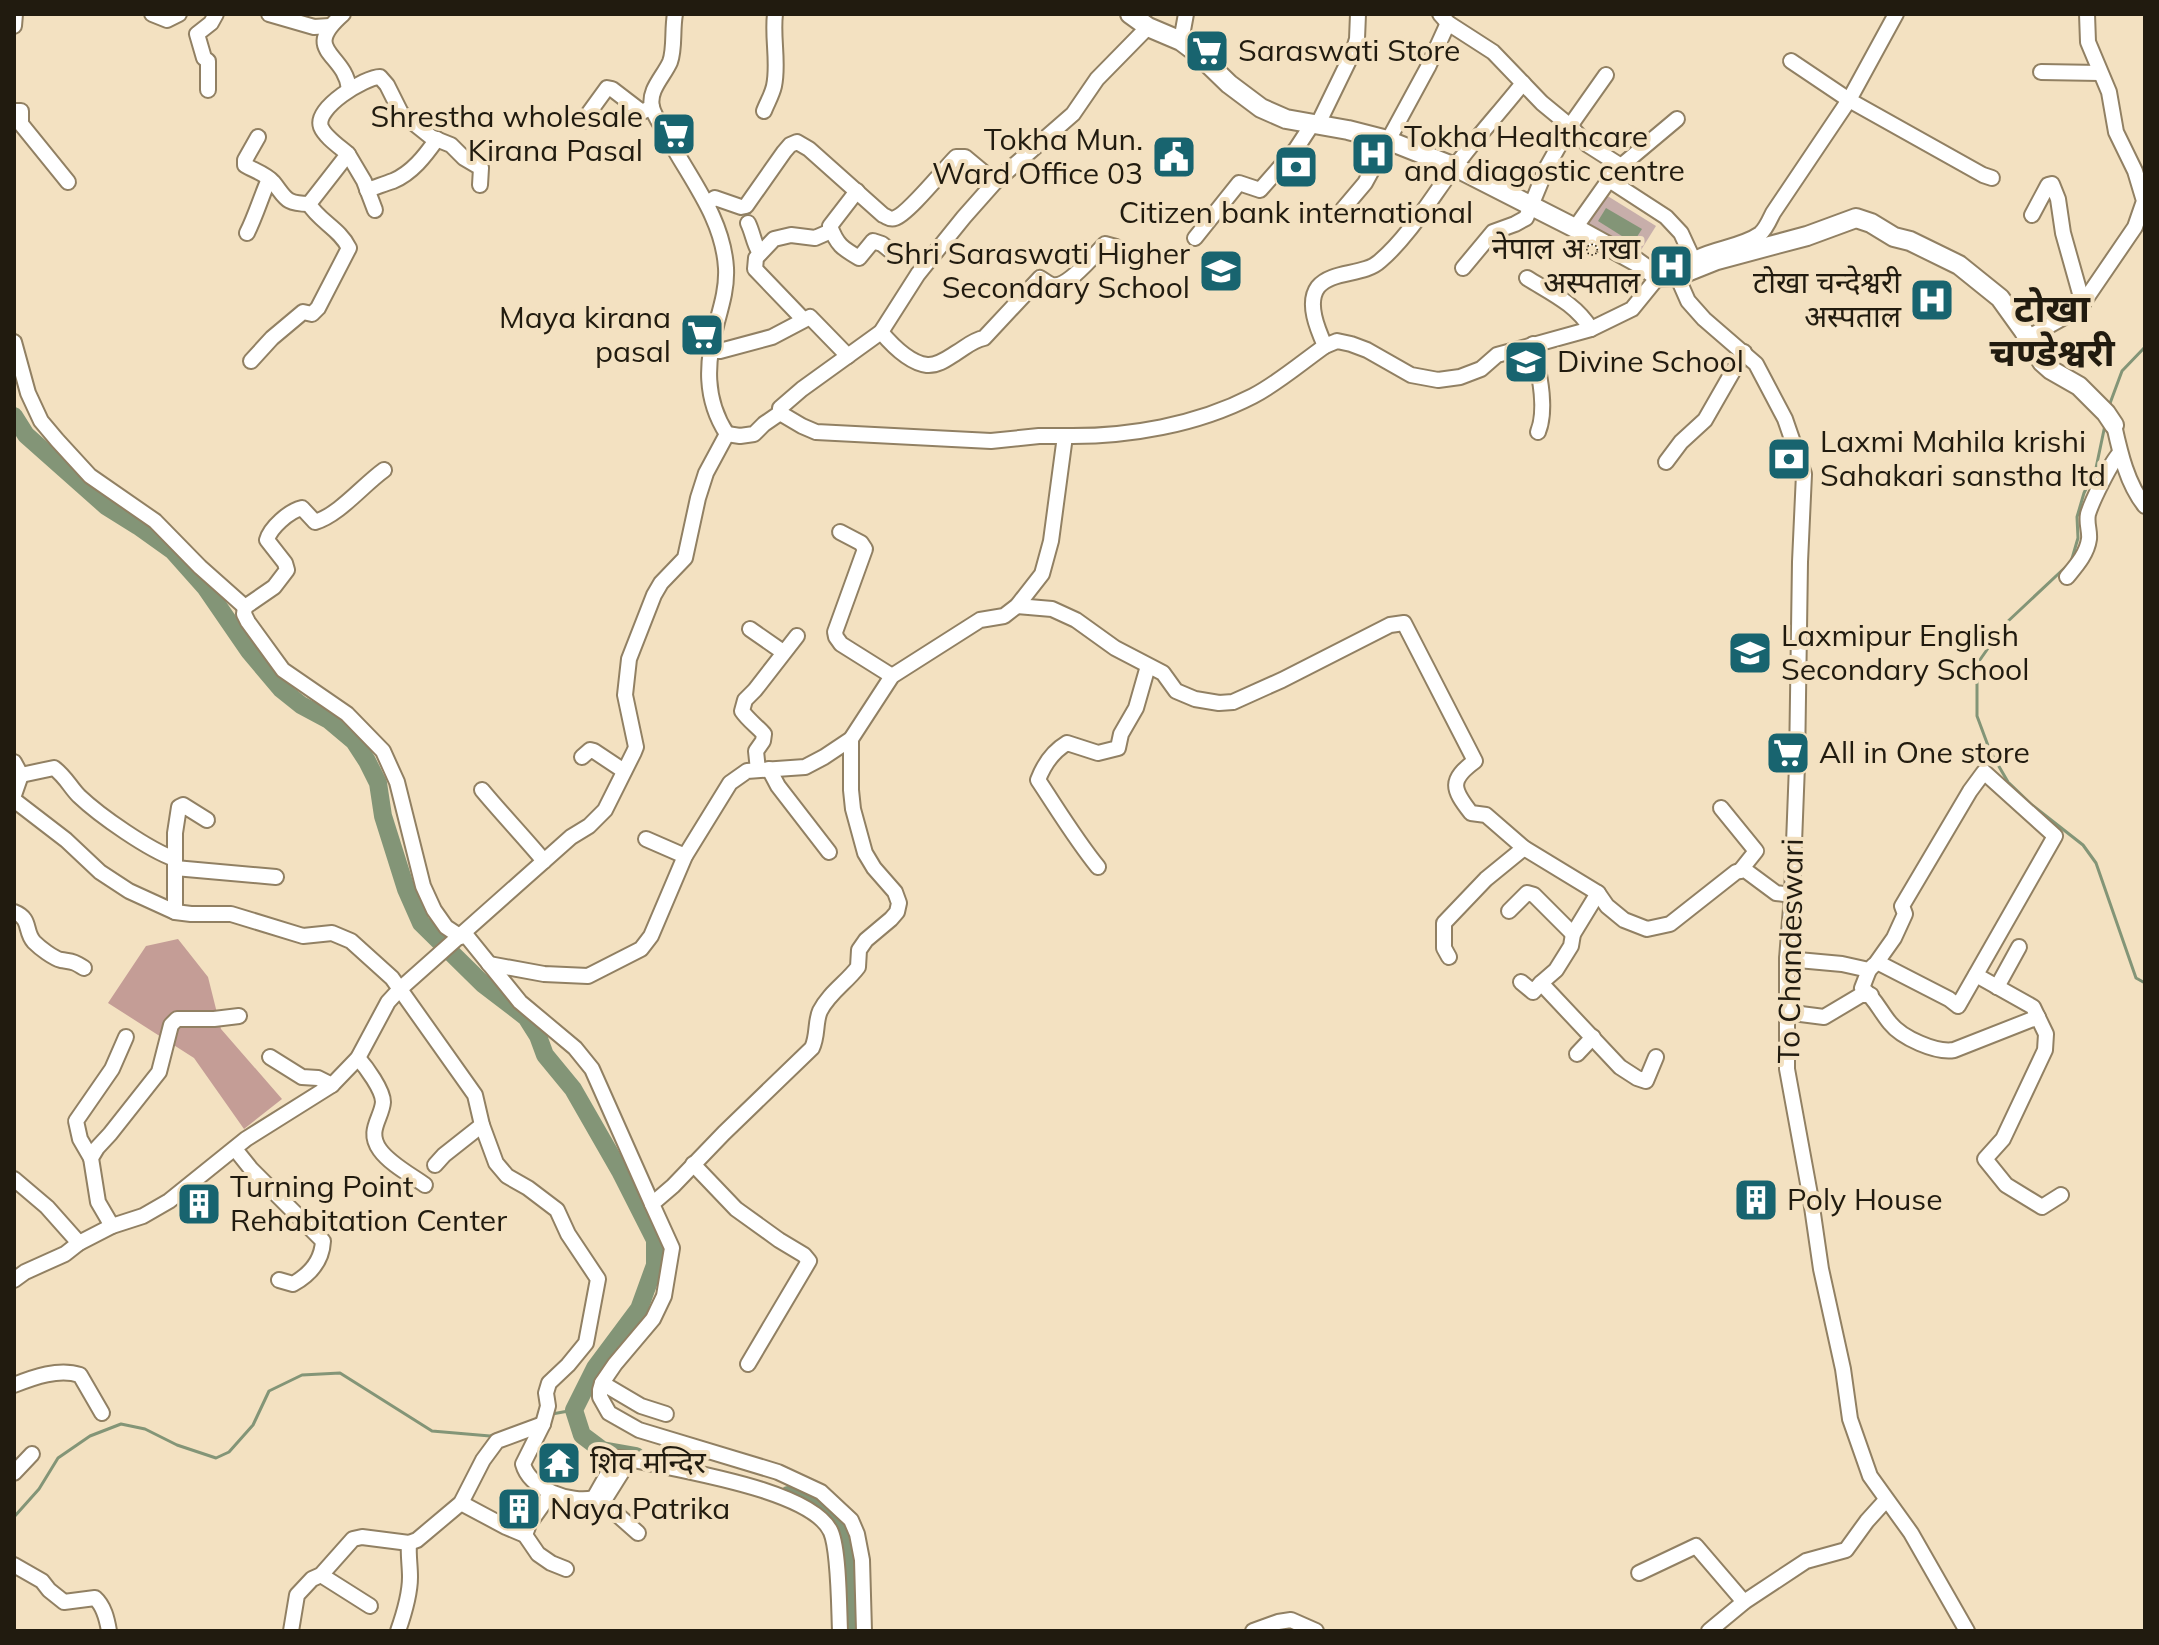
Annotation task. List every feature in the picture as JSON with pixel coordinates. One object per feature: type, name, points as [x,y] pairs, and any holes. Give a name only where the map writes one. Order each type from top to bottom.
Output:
[{"type":"main road","points":[[1130,14],[1148,27],[1181,41],[1261,108],[1286,119],[1387,140],[1455,167],[1575,228],[1658,277],[1677,276],[1717,260],[1807,236],[1856,218],[1871,223],[1894,237],[1910,241],[1959,265],[2000,298],[2042,362],[2079,386],[2114,425]]},
{"type":"street","points":[[14,26],[15,14]]},
{"type":"street","points":[[152,14],[167,20],[179,14]]},
{"type":"street","points":[[208,90],[208,61],[204,58],[197,34],[211,23],[216,14]]},
{"type":"street","points":[[269,14],[314,27],[330,26]]},
{"type":"street","points":[[343,14],[325,34],[324,45],[348,81],[349,89]]},
{"type":"street","points":[[675,14],[673,52],[654,90],[652,107],[707,203],[718,229],[726,265],[726,282],[707,368],[708,389],[727,434]]},
{"type":"street","points":[[764,111],[774,88],[775,14]]},
{"type":"street","points":[[1181,41],[1186,14]]},
{"type":"street","points":[[1195,238],[1239,183],[1260,190],[1315,124],[1357,39],[1358,14]]},
{"type":"street","points":[[1677,276],[1683,266],[1693,259],[1742,243],[1763,232],[1849,100],[1896,14]]},
{"type":"street","points":[[2027,338],[2083,304],[2135,227],[2144,201],[2135,171],[2116,132],[2109,92],[2088,42],[2087,14]]},
{"type":"street","points":[[1343,209],[1365,183],[1428,67],[1444,18],[1493,52],[1588,145],[1621,166]]},
{"type":"street","points":[[727,434],[754,434],[780,413],[780,408],[795,395],[881,332],[918,274],[995,182],[1073,114],[1097,79],[1148,27]]},
{"type":"street","points":[[1791,61],[1849,100],[1992,178]]},
{"type":"street","points":[[2041,72],[2100,73]]},
{"type":"street","points":[[1463,268],[1493,232],[1526,218],[1547,167],[1570,126],[1606,75]]},
{"type":"street","points":[[375,210],[360,173],[348,154],[321,130],[320,121],[322,115],[349,89],[361,85],[370,77],[380,77],[387,85],[401,113],[481,168],[480,185]]},
{"type":"street","points":[[1325,346],[1317,327],[1313,304],[1319,286],[1325,281],[1363,271],[1379,263],[1523,83]]},
{"type":"street","points":[[583,121],[607,88],[642,112],[652,107]]},
{"type":"street","points":[[14,111],[21,111],[21,124],[68,182]]},
{"type":"street","points":[[1575,228],[1621,166],[1677,119]]},
{"type":"street","points":[[258,137],[245,165],[273,182],[277,191],[294,204],[309,204]]},
{"type":"street","points":[[367,190],[408,172],[424,158],[437,139]]},
{"type":"street","points":[[707,203],[715,198],[746,206],[784,152],[797,142],[890,219],[906,211],[956,157],[965,157],[995,182]]},
{"type":"street","points":[[309,204],[348,154]]},
{"type":"street","points":[[247,233],[269,179]]},
{"type":"street","points":[[1609,180],[1666,217],[1681,233],[1693,259]]},
{"type":"street","points":[[2032,215],[2048,185],[2052,184],[2083,304]]},
{"type":"street","points":[[857,191],[830,226],[833,238],[843,250],[859,258],[873,241],[892,252]]},
{"type":"street","points":[[251,361],[303,312],[312,314],[318,308],[349,248],[309,204]]},
{"type":"street","points":[[748,223],[755,247],[760,253]]},
{"type":"street","points":[[803,319],[755,269],[756,258],[774,239],[791,235],[815,238],[831,231]]},
{"type":"street","points":[[881,332],[912,359],[928,365],[943,362],[975,339],[984,338],[1040,278],[1052,285],[1061,285],[1071,279],[1105,244],[1116,247]]},
{"type":"street","name":"To Chandeswari","points":[[1677,276],[1688,301],[1696,310],[1756,364],[1785,419],[1804,474],[1792,895],[1785,1012],[1787,1069],[1850,1419],[1870,1476],[1911,1533],[1967,1631]]},
{"type":"street","points":[[780,413],[816,432],[931,439],[991,441],[1149,430],[1194,418],[1255,395],[1325,346],[1337,341],[1367,350],[1411,375],[1438,380],[1460,377],[1481,369],[1497,355],[1591,329],[1632,309],[1658,277]]},
{"type":"street","points":[[1527,278],[1573,306],[1591,329]]},
{"type":"street","points":[[711,351],[772,337],[810,317],[848,356]]},
{"type":"street","points":[[14,342],[28,393],[41,421],[57,440],[90,476],[155,521],[245,607]]},
{"type":"street","points":[[1533,344],[1541,382],[1542,422],[1538,432]]},
{"type":"street","points":[[1666,462],[1681,442],[1705,420],[1744,352]]},
{"type":"street","points":[[2114,425],[2133,489],[2145,506]]},
{"type":"street","points":[[14,1279],[112,1226],[143,1216],[169,1201],[246,1139],[332,1085],[358,1058],[382,1011],[400,989],[605,810],[636,747],[625,695],[629,659],[661,583],[685,558],[706,473],[727,434]]},
{"type":"street","points":[[489,964],[529,972],[588,976],[641,949],[651,936],[685,856],[730,783],[747,771],[805,767],[851,739],[892,676],[980,620],[1004,616],[1017,606],[1042,574],[1051,541],[1065,436]]},
{"type":"street","points":[[2067,577],[2086,547],[2090,509],[2120,453]]},
{"type":"street","points":[[384,470],[322,520],[315,522],[304,510],[296,509],[274,528],[267,540],[287,570],[274,587],[245,607],[244,614],[283,670],[347,714],[383,751],[397,782],[423,886],[446,927],[489,964],[520,1002],[575,1048],[592,1069],[672,1248],[664,1296],[653,1319],[602,1383],[600,1397],[609,1413],[639,1430],[778,1472],[821,1492],[851,1520],[857,1534],[862,1560],[864,1631]]},
{"type":"street","points":[[840,532],[861,543],[865,549],[835,632],[836,637],[841,644],[892,676]]},
{"type":"street","points":[[1017,606],[1052,609],[1076,620],[1115,648],[1163,673],[1176,691],[1195,699],[1219,703],[1233,702],[1390,625],[1404,623],[1475,761],[1456,779],[1455,788],[1471,813],[1486,815],[1524,848],[1598,893],[1607,906],[1624,920],[1647,929],[1670,924],[1740,871],[1745,870],[1776,893],[1792,895]]},
{"type":"street","points":[[750,629],[783,652]]},
{"type":"street","points":[[797,636],[745,700],[742,711],[764,734],[756,751],[764,770],[829,852]]},
{"type":"street","points":[[1098,867],[1070,831],[1038,780],[1043,767],[1056,750],[1067,743],[1098,753],[1118,748],[1121,734],[1136,708],[1148,666]]},
{"type":"street","points":[[652,1204],[812,1048],[819,1012],[858,967],[859,950],[866,940],[897,912],[899,903],[895,892],[865,853],[853,809],[851,739]]},
{"type":"street","points":[[582,757],[590,750],[594,751],[624,771]]},
{"type":"street","points":[[276,877],[175,863],[106,817],[78,795],[66,777],[54,768],[17,768],[14,798],[100,872],[129,891],[175,912],[231,914],[303,936],[332,933],[342,936],[364,951],[392,978],[475,1095],[496,1163],[507,1176],[557,1210],[568,1234],[598,1279],[586,1343],[549,1383],[546,1393],[548,1406],[543,1424],[523,1464],[525,1470],[551,1493],[583,1501],[594,1498],[618,1458],[630,1459],[751,1487],[811,1510],[830,1531],[840,1631]]},
{"type":"street","points":[[1787,959],[1873,966],[1949,999],[1958,1006],[2055,836],[1984,772],[1902,906],[1905,914],[1894,938],[1873,966],[1862,988],[1871,995],[1891,1025],[1914,1041],[1944,1052],[2038,1017]]},
{"type":"street","points":[[482,790],[544,861]]},
{"type":"street","points":[[175,912],[175,833],[179,807],[183,805],[207,820]]},
{"type":"street","points":[[1721,808],[1756,851],[1740,871]]},
{"type":"street","points":[[646,839],[685,856]]},
{"type":"street","points":[[1449,957],[1444,948],[1444,923],[1486,879],[1524,848]]},
{"type":"street","points":[[1509,911],[1527,893],[1534,895],[1573,934]]},
{"type":"street","points":[[1521,982],[1533,992],[1556,970],[1598,893]]},
{"type":"street","points":[[14,912],[28,924],[33,941],[60,960],[73,961],[84,968]]},
{"type":"street","points":[[1997,987],[2019,947]]},
{"type":"street","points":[[1976,975],[2033,1007],[2046,1034],[2045,1050],[2003,1139],[1985,1159],[2006,1185],[2042,1207],[2061,1195]]},
{"type":"street","points":[[1541,983],[1620,1067],[1644,1082],[1656,1057]]},
{"type":"street","points":[[1785,1012],[1824,1017],[1861,995],[1871,995]]},
{"type":"street","points":[[91,1158],[159,1072],[171,1025],[177,1019],[239,1016]]},
{"type":"street","points":[[112,1226],[98,1202],[91,1158],[80,1139],[76,1121],[112,1069],[126,1037]]},
{"type":"street","points":[[1577,1054],[1593,1037]]},
{"type":"street","points":[[270,1057],[302,1077],[318,1078],[332,1085]]},
{"type":"street","points":[[358,1058],[382,1096],[383,1105],[374,1131],[378,1149],[425,1185]]},
{"type":"street","points":[[435,1165],[482,1125]]},
{"type":"street","points":[[235,1149],[323,1241],[314,1267],[304,1278],[293,1284],[279,1280]]},
{"type":"street","points":[[693,1164],[736,1209],[809,1261],[748,1364]]},
{"type":"street","points":[[14,1179],[47,1207],[79,1243]]},
{"type":"street","points":[[14,1385],[69,1371],[80,1375],[102,1413]]},
{"type":"street","points":[[602,1383],[641,1406],[666,1414]]},
{"type":"street","points":[[291,1631],[297,1595],[312,1579],[321,1575],[353,1539],[362,1537],[409,1543],[425,1534],[461,1503],[483,1460],[497,1441],[543,1424]]},
{"type":"street","points":[[14,1473],[32,1454]]},
{"type":"street","points":[[630,1459],[603,1502],[638,1533]]},
{"type":"street","points":[[525,1535],[551,1493]]},
{"type":"street","points":[[1709,1631],[1744,1602],[1806,1561],[1846,1550],[1886,1500]]},
{"type":"street","points":[[461,1503],[525,1535],[538,1554],[566,1569]]},
{"type":"street","points":[[398,1631],[408,1594],[409,1543]]},
{"type":"street","points":[[1639,1573],[1696,1546],[1744,1602]]},
{"type":"street","points":[[14,1565],[42,1581],[64,1602],[95,1598],[107,1618],[109,1631]]},
{"type":"street","points":[[321,1575],[370,1606]]},
{"type":"street","points":[[1253,1631],[1291,1620],[1316,1631]]},
{"type":"shaded area","points":[[1606,195],[1656,226],[1637,253],[1583,223]]},
{"type":"shaded area","points":[[1606,208],[1642,229],[1633,243],[1598,221]]},
{"type":"shaded area","points":[[178,939],[208,977],[221,1029],[282,1099],[244,1129],[194,1058],[108,1003],[146,946]]},
{"type":"waterway","points":[[2109,406],[2122,371],[2145,347]]},
{"type":"waterway","points":[[14,416],[26,435],[106,506],[173,551],[205,587],[249,651],[281,689],[301,705],[329,720],[354,741],[378,783],[383,816],[406,889],[421,923],[483,984],[526,1017],[545,1055],[573,1089],[655,1240],[655,1265],[639,1309],[595,1368],[574,1410],[582,1435],[602,1450],[636,1456]]},
{"type":"waterway","points":[[2105,425],[2096,468],[2077,517],[2078,538],[2071,562],[2005,624],[1977,664],[1977,716],[1990,751],[2008,782],[2083,845],[2096,863],[2136,978],[2145,983]]},
{"type":"waterway","points":[[14,1517],[39,1489],[58,1458],[90,1436],[121,1424],[145,1429],[177,1445],[216,1458],[229,1452],[253,1425],[269,1391],[302,1375],[340,1373],[432,1431],[496,1434]]},
{"type":"waterway","points":[[552,1414],[574,1410]]},
{"type":"waterway","points":[[788,1495],[811,1504],[842,1536],[856,1631]]},
{"type":"place","name":"Saraswati Store","points":[[1207,51]]},
{"type":"place","name":"Shrestha wholesale Kirana Pasal","points":[[674,134]]},
{"type":"place","name":"Tokha Healthcare and diagostic centre","points":[[1373,154]]},
{"type":"place","name":"Tokha Mun. Ward Office 03","points":[[1174,157]]},
{"type":"place","name":"Citizen bank international","points":[[1296,167]]},
{"type":"place","name":"नेपाल अाखा अस्पताल","points":[[1671,266]]},
{"type":"place","name":"Shri Saraswati Higher Secondary School","points":[[1221,271]]},
{"type":"place","name":"टोखा चन्देश्वरी अस्पताल","points":[[1932,300]]},
{"type":"place","name":"Maya kirana pasal","points":[[702,335]]},
{"type":"place","name":"Divine School","points":[[1526,362]]},
{"type":"place","name":"Laxmi Mahila krishi Sahakari sanstha ltd","points":[[1789,459]]},
{"type":"place","name":"Laxmipur English Secondary School","points":[[1750,653]]},
{"type":"place","name":"All in One store","points":[[1788,753]]},
{"type":"place","name":"Poly House","points":[[1756,1200]]},
{"type":"place","name":"Turning Point Rehabitation Center","points":[[199,1204]]},
{"type":"place","name":"शिव मन्दिर","points":[[559,1463]]},
{"type":"place","name":"Naya Patrika","points":[[519,1509]]},
{"type":"district","name":"टोखा चण्डेश्वरी","points":[[2052,331]]}]
